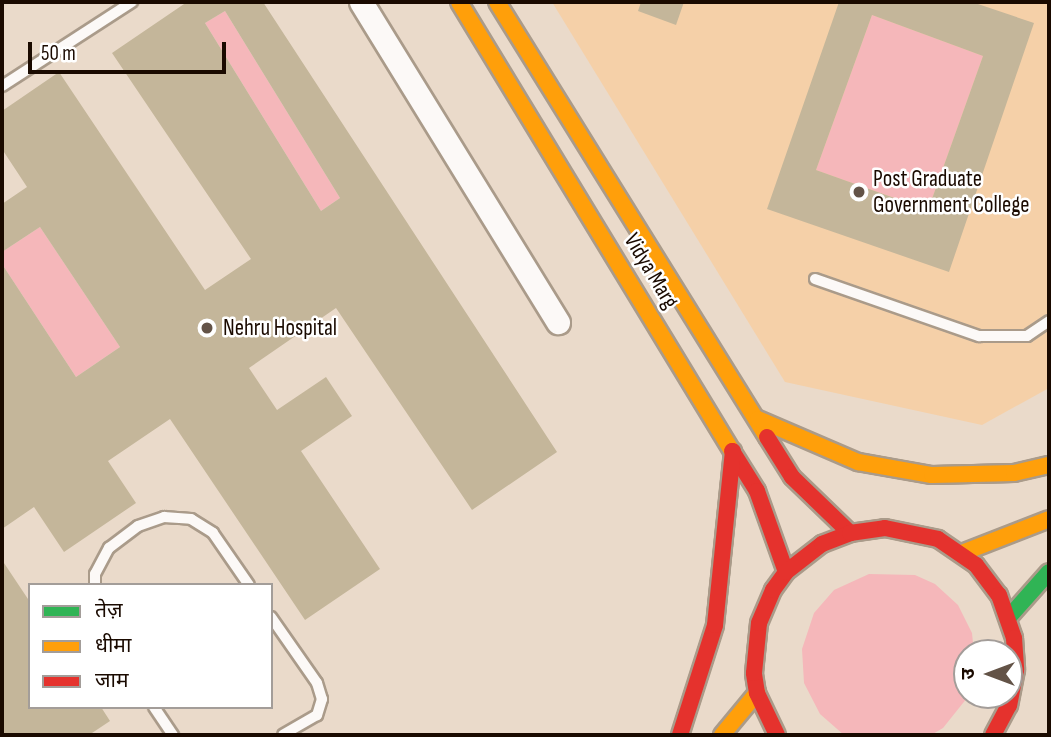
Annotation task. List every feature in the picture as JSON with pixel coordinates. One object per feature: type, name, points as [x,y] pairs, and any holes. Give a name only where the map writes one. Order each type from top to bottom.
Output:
[{"type":"main road","name":"Vidya Marg","points":[[459,2],[757,492],[786,572]]},
{"type":"main road","name":"Vidya Marg","points":[[497,2],[792,477],[850,533]]},
{"type":"main road","points":[[758,419],[858,462],[932,475],[1014,473],[1049,465]]},
{"type":"main road","points":[[680,735],[715,625],[733,451]]},
{"type":"main road","points":[[962,554],[1049,519]]},
{"type":"main road","points":[[778,735],[757,693],[754,646],[759,623],[786,572],[822,544],[850,533],[873,528],[913,531],[962,554],[999,595],[1009,617],[1016,670],[996,733]]},
{"type":"main road","points":[[1009,617],[1049,572]]},
{"type":"main road","points":[[722,735],[757,693]]},
{"type":"street","points":[[361,2],[558,322]]},
{"type":"lane","points":[[2,86],[132,2]]},
{"type":"lane","points":[[815,279],[979,336],[1027,336],[1049,321]]},
{"type":"lane","points":[[95,583],[95,574],[109,548],[138,526],[164,517],[191,519],[213,533],[248,583]]},
{"type":"lane","points":[[273,620],[317,683],[322,699],[317,715],[283,735]]},
{"type":"lane","points":[[155,709],[173,735]]},
{"type":"shaded area","name":"Post Graduate Government College","points":[[552,2],[1049,2],[1049,388],[982,425],[785,382]]},
{"type":"shaded area","points":[[225,11],[340,198],[321,211],[205,23]]},
{"type":"shaded area","points":[[872,15],[983,56],[928,210],[816,170]]},
{"type":"shaded area","points":[[40,227],[120,347],[76,377],[2,264],[2,252]]},
{"type":"shaded area","points":[[869,574],[915,575],[935,584],[958,605],[973,639],[953,639],[953,709],[958,709],[943,728],[931,735],[844,735],[820,714],[804,683],[802,649],[814,613],[834,590]]},
{"type":"building","name":"Nehru Hospital","points":[[187,2],[263,2],[557,452],[472,510],[336,308],[249,368],[277,410],[326,377],[352,416],[301,451],[380,569],[305,620],[170,419],[108,461],[136,503],[64,552],[34,507],[2,529],[2,264],[76,377],[120,347],[40,227],[2,252],[2,204],[27,187],[2,149],[2,111],[59,72],[205,290],[251,259],[112,53]],"holes":[[[225,11],[340,198],[321,211],[205,23]]]},
{"type":"building","points":[[641,2],[684,2],[676,25],[638,11]]},
{"type":"building","points":[[839,2],[972,2],[1034,23],[949,272],[767,209]],"holes":[[[872,15],[983,56],[928,210],[816,170]]]},
{"type":"building","points":[[2,560],[28,599],[28,709],[102,709],[110,721],[89,735],[2,735]]},
{"type":"traffic: fast","points":[[1009,617],[1049,572]]},
{"type":"traffic: slow","points":[[459,2],[732,451]]},
{"type":"traffic: slow","points":[[497,2],[767,437]]},
{"type":"traffic: slow","points":[[758,419],[858,462],[932,475],[1014,473],[1049,465]]},
{"type":"traffic: slow","points":[[962,553],[1049,519]]},
{"type":"traffic: slow","points":[[722,735],[757,693]]},
{"type":"traffic: jam","points":[[767,437],[792,477],[850,533]]},
{"type":"traffic: jam","points":[[732,451],[757,491],[786,572]]},
{"type":"traffic: jam","points":[[680,735],[715,625],[733,451]]},
{"type":"traffic: jam","points":[[777,735],[757,693],[754,673],[759,623],[773,590],[786,572],[822,544],[850,533],[885,528],[938,539],[976,565],[999,595],[1014,638],[1016,670],[1009,705],[993,735]]},
{"type":"place","name":"Post Graduate Government College","points":[[859,192]]},
{"type":"place","name":"Nehru Hospital","points":[[207,328]]}]
